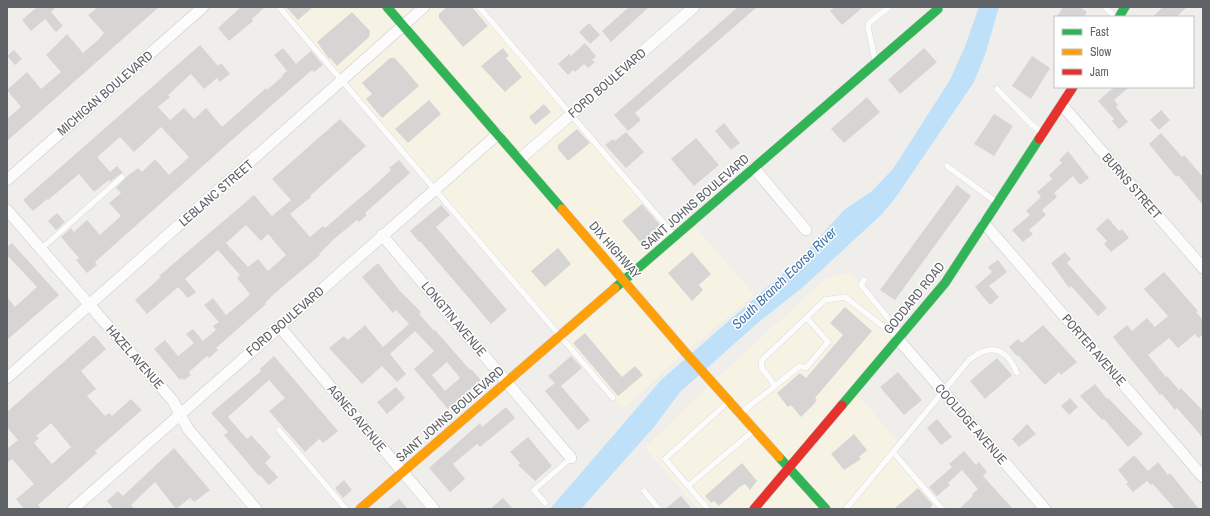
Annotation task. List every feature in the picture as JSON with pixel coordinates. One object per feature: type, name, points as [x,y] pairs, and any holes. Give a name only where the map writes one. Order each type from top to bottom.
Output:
[{"type":"street","name":"MICHIGAN BOULEVARD","points":[[7,180],[203,7]]},
{"type":"street","name":"DIX HIGHWAY","points":[[387,7],[685,352],[826,509]]},
{"type":"street","name":"LEBLANC STREET","points":[[7,378],[424,7]]},
{"type":"street","name":"FORD BOULEVARD","points":[[520,160],[694,7]]},
{"type":"street","points":[[1120,16],[1126,7]]},
{"type":"street","name":"SAINT JOHNS BOULEVARD","points":[[360,509],[939,8]]},
{"type":"street","name":"GODDARD ROAD","points":[[754,509],[945,283],[1072,88]]},
{"type":"street","name":"BURNS STREET","points":[[1062,105],[1203,268]]},
{"type":"street","name":"FORD BOULEVARD","points":[[77,508],[179,413],[498,134]]},
{"type":"street","points":[[754,168],[806,230]]},
{"type":"street","name":"HAZEL AVENUE","points":[[7,210],[173,401],[188,429],[256,509]]},
{"type":"street","name":"PORTER AVENUE","points":[[984,223],[1203,477]]},
{"type":"street","name":"LONGTIN AVENUE","points":[[382,235],[571,458]]},
{"type":"street","name":"AGNES AVENUE","points":[[279,326],[434,509]]},
{"type":"street","name":"COOLIDGE AVENUE","points":[[900,337],[943,391],[1045,509]]},
{"type":"lane","points":[[279,7],[613,398]]},
{"type":"lane","points":[[479,7],[675,237]]},
{"type":"lane","points":[[876,63],[868,27],[869,24],[889,7]]},
{"type":"lane","points":[[1105,7],[1114,16]]},
{"type":"lane","points":[[997,89],[1031,124],[1043,133]]},
{"type":"lane","points":[[947,166],[998,204]]},
{"type":"lane","points":[[41,249],[122,177]]},
{"type":"lane","points":[[864,280],[860,285],[900,337]]},
{"type":"lane","points":[[775,386],[761,367],[762,360],[826,300],[845,297],[900,337]]},
{"type":"lane","points":[[741,413],[800,366],[806,368],[828,342],[806,318]]},
{"type":"lane","points":[[846,509],[969,360],[985,350],[992,349],[1003,354],[1014,366],[1017,373]]},
{"type":"lane","points":[[708,509],[665,459],[730,401]]},
{"type":"lane","points":[[688,486],[755,429]]},
{"type":"lane","points":[[279,430],[346,509]]},
{"type":"lane","points":[[893,452],[942,509]]},
{"type":"lane","points":[[545,503],[534,490],[571,458]]},
{"type":"lane","points":[[644,492],[659,509]]},
{"type":"shaded area","points":[[279,7],[479,7],[675,236],[692,223],[754,295],[685,352],[623,409]]},
{"type":"shaded area","points":[[849,272],[902,334],[854,391],[900,444],[893,452],[942,509],[698,509],[645,448],[713,382],[825,279]]},
{"type":"water","name":"South Branch Ecorse River","points":[[979,7],[999,7],[986,52],[974,82],[896,197],[881,215],[802,288],[761,320],[680,392],[654,427],[581,509],[550,509],[661,380],[801,258],[844,210],[872,191],[893,169],[950,80],[964,49]]},
{"type":"building","points":[[37,7],[56,7],[51,12],[63,26],[56,32],[45,19],[31,31],[22,20]]},
{"type":"building","points":[[98,7],[159,7],[7,141],[7,119],[21,107],[7,90],[27,72],[41,89],[61,72],[46,55],[67,34],[83,53],[99,39],[104,33],[88,15]]},
{"type":"building","points":[[241,7],[265,7],[252,19],[253,21],[229,41],[218,28]]},
{"type":"building","points":[[286,7],[313,7],[298,20]]},
{"type":"building","points":[[447,7],[472,7],[488,26],[463,47],[439,18],[439,14]]},
{"type":"building","points":[[629,7],[649,7],[611,42],[602,31]]},
{"type":"building","points":[[738,7],[757,7],[635,113],[641,120],[628,131],[614,115]]},
{"type":"building","points":[[834,7],[863,7],[842,25],[830,11]]},
{"type":"building","points":[[1063,7],[1080,7],[1087,12],[1085,16],[1058,16]]},
{"type":"building","points":[[1163,7],[1187,7],[1177,16],[1153,16]]},
{"type":"building","points":[[352,12],[370,31],[369,37],[337,66],[330,58],[329,59],[317,42]]},
{"type":"building","points":[[589,23],[600,35],[590,44],[579,32]]},
{"type":"building","points":[[585,43],[596,56],[592,60],[595,62],[588,68],[584,64],[575,72],[573,70],[568,75],[558,64],[569,54],[571,56]]},
{"type":"building","points":[[200,45],[218,66],[221,63],[230,74],[220,82],[217,78],[204,89],[191,74],[168,95],[170,97],[158,107],[170,120],[184,108],[194,119],[206,108],[222,127],[266,88],[267,90],[287,71],[274,55],[283,48],[296,64],[311,51],[323,65],[314,72],[312,70],[232,140],[95,262],[97,265],[87,273],[76,260],[79,258],[61,237],[71,228],[74,232],[87,220],[100,235],[121,216],[109,203],[121,193],[116,188],[126,177],[138,168],[142,172],[155,159],[169,175],[189,157],[161,127],[134,152],[120,137],[97,157],[110,172],[117,166],[123,173],[110,182],[109,180],[94,192],[79,174],[33,211],[23,200]]},
{"type":"building","points":[[503,48],[509,56],[506,58],[522,77],[505,92],[481,66]]},
{"type":"building","points":[[924,48],[937,62],[900,94],[888,80]]},
{"type":"building","points":[[14,50],[22,59],[15,65],[7,56]]},
{"type":"building","points":[[1032,56],[1050,68],[1031,99],[1012,86]]},
{"type":"building","points":[[390,58],[395,58],[419,86],[382,118],[366,99],[372,94],[362,83]]},
{"type":"building","points":[[1113,88],[1128,88],[1114,100],[1118,105],[1116,107],[1128,122],[1119,129],[1112,121],[1114,119],[1098,101]]},
{"type":"building","points":[[867,97],[880,112],[844,143],[831,129]]},
{"type":"building","points":[[429,100],[441,114],[408,143],[395,129]]},
{"type":"building","points":[[544,104],[551,112],[535,125],[529,117]]},
{"type":"building","points":[[1161,110],[1170,120],[1159,130],[1150,120]]},
{"type":"building","points":[[994,114],[1013,126],[994,156],[974,144]]},
{"type":"building","points":[[340,119],[366,146],[310,196],[311,197],[290,214],[310,237],[323,226],[325,228],[375,185],[391,170],[389,168],[399,160],[410,173],[365,213],[367,215],[359,222],[357,220],[334,239],[319,254],[320,255],[275,293],[265,303],[266,304],[216,348],[218,350],[209,358],[207,356],[189,372],[191,375],[184,380],[182,378],[180,380],[154,349],[165,340],[178,356],[194,343],[186,334],[193,329],[203,341],[216,330],[213,326],[219,322],[204,305],[213,298],[226,315],[244,300],[250,294],[237,278],[240,275],[218,250],[185,279],[196,292],[188,298],[178,287],[147,314],[135,300],[161,277],[159,276],[254,195],[272,216],[291,200],[272,179]],"holes":[[[246,225],[261,241],[268,234],[286,255],[268,271],[258,259],[248,267],[226,243]]]},
{"type":"building","points":[[724,123],[740,143],[731,150],[715,131]]},
{"type":"building","points":[[577,129],[590,143],[568,161],[558,149],[558,145]]},
{"type":"building","points":[[626,132],[644,152],[626,168],[605,145],[613,139],[615,141]]},
{"type":"building","points":[[1161,133],[1182,157],[1184,155],[1203,177],[1203,205],[1178,175],[1176,177],[1149,144]]},
{"type":"building","points":[[696,138],[719,165],[694,186],[671,159]]},
{"type":"building","points":[[1068,151],[1089,178],[1080,185],[1073,176],[1054,193],[1057,197],[1042,210],[1046,215],[1029,230],[1033,234],[1023,242],[1012,230],[1030,215],[1026,211],[1041,197],[1037,192],[1052,179],[1049,175],[1062,163],[1059,160]]},
{"type":"building","points":[[957,185],[971,196],[895,300],[880,290]]},
{"type":"building","points":[[642,204],[662,227],[642,244],[622,221]]},
{"type":"building","points":[[441,205],[450,215],[436,227],[507,310],[491,324],[410,231]]},
{"type":"building","points":[[57,213],[65,222],[56,230],[48,221]]},
{"type":"building","points":[[1108,218],[1119,231],[1122,229],[1129,238],[1111,252],[1104,244],[1107,241],[1096,229]]},
{"type":"building","points":[[12,243],[59,295],[7,340],[7,297],[15,307],[37,287],[7,255],[7,247]]},
{"type":"building","points":[[558,248],[571,264],[545,287],[531,271]]},
{"type":"building","points":[[692,252],[711,274],[699,285],[703,290],[692,301],[668,273]]},
{"type":"building","points":[[1065,252],[1071,259],[1067,263],[1107,308],[1098,316],[1071,286],[1069,288],[1051,263]]},
{"type":"building","points":[[998,260],[1007,272],[989,286],[999,297],[990,305],[975,287],[992,272],[988,267]]},
{"type":"building","points":[[378,263],[399,290],[421,312],[419,314],[481,380],[448,409],[414,369],[434,351],[415,331],[390,354],[406,374],[397,382],[382,366],[362,384],[329,348],[344,336],[348,340],[365,325],[383,347],[409,324],[396,310],[393,313],[362,277]],"holes":[[[447,362],[460,378],[445,391],[432,375]]]},
{"type":"building","points":[[1164,272],[1198,311],[1196,312],[1203,320],[1203,335],[1198,338],[1195,334],[1178,348],[1169,338],[1148,355],[1166,377],[1167,376],[1179,390],[1181,388],[1203,411],[1203,438],[1177,408],[1175,410],[1162,394],[1160,395],[1113,337],[1127,325],[1132,331],[1147,318],[1155,327],[1168,316],[1144,289]]},
{"type":"building","points":[[845,307],[872,331],[815,398],[817,400],[813,405],[801,417],[791,405],[788,407],[777,393],[800,373],[806,378],[843,335],[830,323]]},
{"type":"building","points":[[1043,325],[1077,362],[1061,375],[1059,372],[1045,385],[1009,347],[1018,339],[1022,343]]},
{"type":"building","points":[[585,333],[622,377],[635,366],[643,375],[618,396],[573,343]]},
{"type":"building","points":[[94,335],[106,349],[81,371],[96,389],[87,396],[105,416],[109,413],[112,416],[131,399],[142,410],[95,451],[97,453],[38,505],[41,509],[24,509],[16,499],[34,484],[12,459],[7,463],[7,449],[18,440],[7,427],[7,412]],"holes":[[[51,423],[71,447],[52,464],[34,443],[39,438],[36,436]]]},
{"type":"building","points":[[274,356],[338,431],[323,443],[319,439],[305,452],[269,411],[285,398],[269,380],[228,417],[247,439],[251,435],[271,457],[265,463],[278,477],[269,485],[260,475],[259,476],[224,435],[228,432],[211,413],[261,371],[260,369]]},
{"type":"building","points":[[571,356],[582,368],[561,386],[590,420],[578,430],[545,391],[555,383],[548,376]]},
{"type":"building","points":[[997,358],[1012,375],[985,399],[970,381]]},
{"type":"building","points":[[898,372],[922,400],[904,415],[880,387]]},
{"type":"building","points":[[1095,384],[1107,399],[1108,398],[1143,434],[1128,447],[1104,419],[1102,420],[1080,396]]},
{"type":"building","points":[[396,387],[405,398],[387,414],[377,402]]},
{"type":"building","points":[[1070,398],[1078,407],[1069,415],[1061,406]]},
{"type":"building","points":[[506,407],[515,418],[480,447],[477,444],[453,464],[465,479],[450,492],[429,468],[480,423],[482,427]]},
{"type":"building","points":[[937,419],[952,437],[941,445],[927,428]]},
{"type":"building","points":[[1027,424],[1036,434],[1019,447],[1012,439]]},
{"type":"building","points":[[854,434],[867,450],[859,457],[861,459],[844,470],[831,454]]},
{"type":"building","points":[[528,437],[552,466],[535,481],[518,465],[520,463],[510,452]]},
{"type":"building","points":[[174,448],[210,490],[194,502],[190,498],[176,509],[155,482],[131,505],[134,509],[114,509],[107,501],[118,491],[123,496]]},
{"type":"building","points":[[964,451],[976,465],[979,462],[987,472],[983,476],[1013,509],[959,509],[978,489],[962,470],[948,483],[950,485],[937,496],[929,487],[952,467],[949,464]]},
{"type":"building","points":[[1134,455],[1148,471],[1158,462],[1168,475],[1170,473],[1199,509],[1175,509],[1153,484],[1151,485],[1147,481],[1133,492],[1126,484],[1128,482],[1118,470]]},
{"type":"building","points":[[742,463],[757,481],[750,490],[745,484],[741,486],[719,506],[714,501],[711,503],[705,496]]},
{"type":"building","points":[[344,480],[352,490],[343,498],[335,488]]},
{"type":"building","points":[[918,488],[933,505],[929,509],[894,509]]},
{"type":"building","points":[[681,496],[692,509],[665,509]]},
{"type":"building","points":[[503,498],[513,509],[490,509]]},
{"type":"building","points":[[399,499],[408,509],[387,509]]},
{"type":"traffic: fast","points":[[387,7],[562,209]]},
{"type":"traffic: fast","points":[[1120,16],[1125,7]]},
{"type":"traffic: fast","points":[[615,288],[938,9]]},
{"type":"traffic: fast","points":[[842,405],[945,283],[1039,139]]},
{"type":"traffic: fast","points":[[779,457],[826,509]]},
{"type":"traffic: slow","points":[[562,209],[685,352],[779,457]]},
{"type":"traffic: slow","points":[[360,509],[615,288]]},
{"type":"traffic: jam","points":[[1039,139],[1072,88]]},
{"type":"traffic: jam","points":[[754,509],[842,405]]}]
